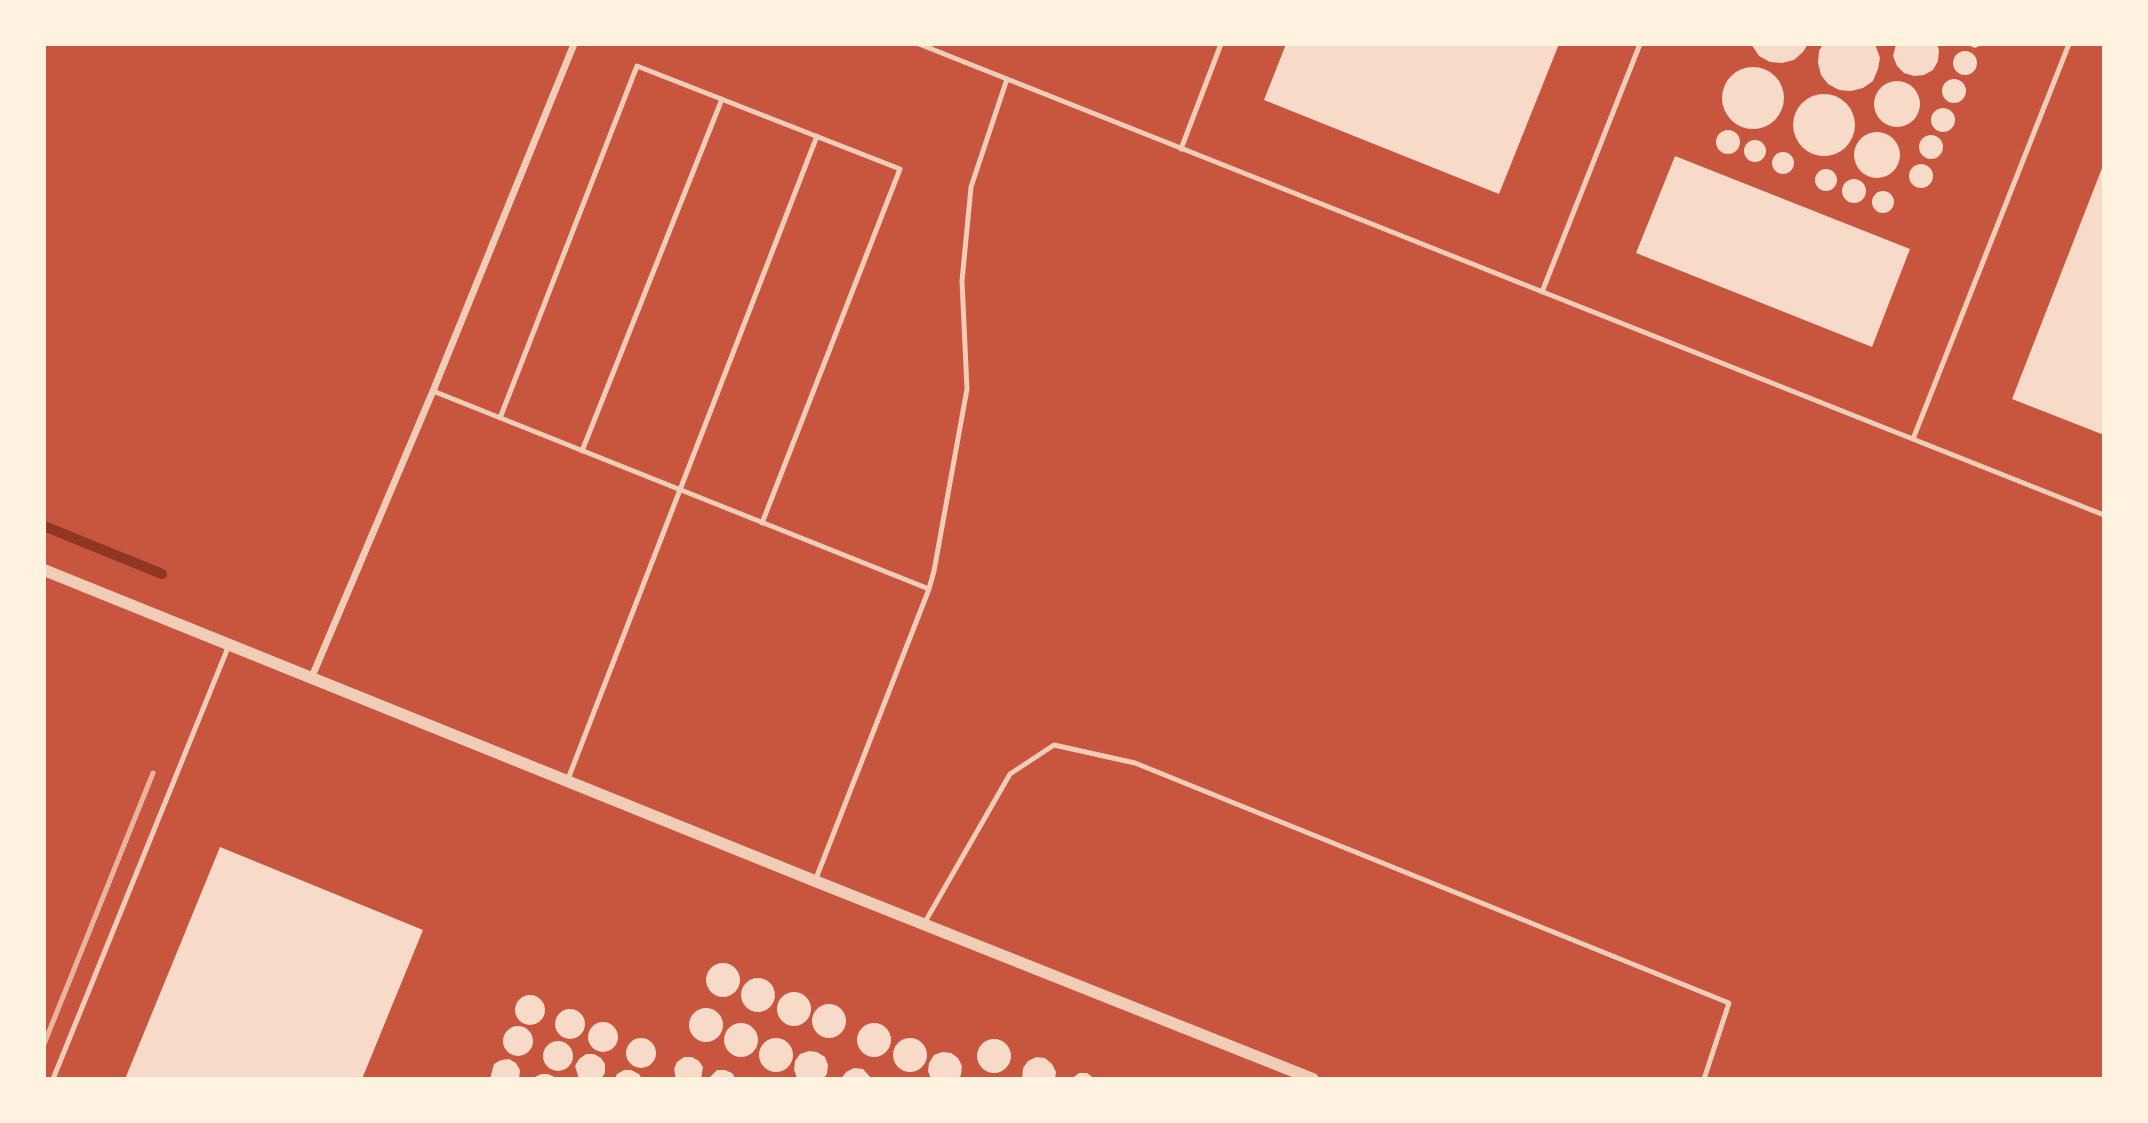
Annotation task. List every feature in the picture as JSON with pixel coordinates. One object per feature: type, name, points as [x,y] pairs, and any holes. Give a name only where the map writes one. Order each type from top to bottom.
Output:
[{"type":"street","points":[[311,679],[433,391],[574,44]]},
{"type":"street","points":[[44,570],[923,925],[1313,1079]]},
{"type":"lane","points":[[919,44],[2104,515]]},
{"type":"lane","points":[[1181,149],[1221,44]]},
{"type":"lane","points":[[1542,292],[1640,44]]},
{"type":"lane","points":[[1913,439],[2069,44]]},
{"type":"lane","points":[[500,418],[637,66],[900,169],[762,523]]},
{"type":"lane","points":[[815,881],[929,589],[967,389],[962,281],[971,187],[1007,79]]},
{"type":"lane","points":[[582,451],[722,99]]},
{"type":"lane","points":[[567,782],[817,136]]},
{"type":"lane","points":[[433,391],[929,589]]},
{"type":"lane","points":[[53,1079],[229,645]]},
{"type":"lane","points":[[923,925],[1010,774],[1054,745],[1135,763],[1729,1003],[1704,1079]]},
{"type":"building","points":[[1286,44],[1559,44],[1499,194],[1264,100]]},
{"type":"building","points":[[1751,44],[1808,44],[1794,60],[1782,63],[1770,62],[1759,56]]},
{"type":"building","points":[[1823,44],[1875,44],[1880,58],[1873,81],[1863,88],[1851,91],[1839,90],[1828,84],[1821,75],[1818,63]]},
{"type":"building","points":[[1896,44],[1937,44],[1938,61],[1933,70],[1924,75],[1904,73],[1893,56]]},
{"type":"building","points":[[1965,44],[1984,44],[1975,48]]},
{"type":"building","points":[[1965,51],[1976,58],[1977,63],[1970,74],[1965,75],[1954,68],[1953,63],[1960,52]]},
{"type":"building","points":[[1753,67],[1765,69],[1775,76],[1782,86],[1782,110],[1775,120],[1765,127],[1753,129],[1741,127],[1731,120],[1724,110],[1722,98],[1724,86],[1731,76],[1741,69]]},
{"type":"building","points":[[1954,79],[1965,86],[1966,91],[1959,102],[1954,103],[1943,96],[1942,91],[1949,80]]},
{"type":"building","points":[[1897,81],[1913,88],[1920,104],[1913,120],[1897,127],[1881,120],[1874,104],[1881,88]]},
{"type":"building","points":[[1824,94],[1836,96],[1846,103],[1853,113],[1853,137],[1846,147],[1836,154],[1824,156],[1812,154],[1802,147],[1795,137],[1793,125],[1795,113],[1802,103],[1812,96]]},
{"type":"building","points":[[1943,108],[1954,115],[1955,120],[1948,131],[1943,132],[1932,125],[1931,120],[1938,109]]},
{"type":"building","points":[[1728,130],[1736,134],[1740,142],[1736,150],[1728,154],[1720,150],[1716,142],[1720,134]]},
{"type":"building","points":[[1877,132],[1893,139],[1900,155],[1893,171],[1877,178],[1861,171],[1854,155],[1861,139]]},
{"type":"building","points":[[1931,135],[1942,142],[1943,147],[1936,158],[1931,159],[1920,152],[1919,147],[1926,136]]},
{"type":"building","points":[[1751,140],[1759,140],[1766,147],[1766,155],[1759,162],[1751,162],[1744,155],[1744,147]]},
{"type":"building","points":[[1779,152],[1787,152],[1794,159],[1794,167],[1787,174],[1779,174],[1772,167],[1772,159]]},
{"type":"building","points":[[1675,156],[1910,249],[1872,347],[1636,253]]},
{"type":"building","points":[[2104,163],[2104,435],[2012,399]]},
{"type":"building","points":[[1921,164],[1932,171],[1933,176],[1926,187],[1921,188],[1910,181],[1909,176],[1916,165]]},
{"type":"building","points":[[1822,169],[1830,169],[1837,176],[1837,184],[1830,191],[1822,191],[1815,184],[1815,176]]},
{"type":"building","points":[[1854,179],[1862,183],[1866,191],[1862,199],[1854,203],[1846,199],[1842,191],[1846,183]]},
{"type":"building","points":[[1879,191],[1887,191],[1894,198],[1894,206],[1887,213],[1879,213],[1872,206],[1872,198]]},
{"type":"building","points":[[220,847],[423,930],[362,1079],[125,1079]]},
{"type":"building","points":[[723,963],[735,968],[740,980],[735,992],[723,997],[711,992],[706,980],[711,968]]},
{"type":"building","points":[[758,978],[770,983],[775,995],[770,1007],[758,1012],[746,1007],[741,995],[746,983]]},
{"type":"building","points":[[794,992],[806,997],[811,1009],[806,1021],[794,1026],[782,1021],[777,1009],[782,997]]},
{"type":"building","points":[[530,995],[541,999],[545,1010],[541,1021],[530,1025],[519,1021],[515,1010],[519,999]]},
{"type":"building","points":[[829,1004],[841,1009],[846,1021],[841,1033],[829,1038],[817,1033],[812,1021],[817,1009]]},
{"type":"building","points":[[706,1008],[718,1013],[723,1025],[718,1037],[706,1042],[694,1037],[689,1025],[694,1013]]},
{"type":"building","points":[[570,1009],[581,1013],[585,1024],[581,1035],[570,1039],[559,1035],[555,1024],[559,1013]]},
{"type":"building","points":[[603,1022],[614,1026],[618,1037],[614,1048],[603,1052],[592,1048],[588,1037],[592,1026]]},
{"type":"building","points":[[741,1023],[753,1028],[758,1040],[753,1052],[741,1057],[729,1052],[724,1040],[729,1028]]},
{"type":"building","points":[[874,1023],[886,1028],[891,1040],[886,1052],[874,1057],[862,1052],[857,1040],[862,1028]]},
{"type":"building","points":[[518,1026],[529,1030],[533,1041],[529,1052],[518,1056],[507,1052],[503,1041],[507,1030]]},
{"type":"building","points":[[641,1038],[652,1042],[656,1053],[652,1064],[641,1068],[630,1064],[626,1053],[630,1042]]},
{"type":"building","points":[[776,1038],[788,1043],[793,1055],[788,1067],[776,1072],[764,1067],[759,1055],[764,1043]]},
{"type":"building","points":[[910,1038],[922,1043],[927,1055],[922,1067],[910,1072],[898,1067],[893,1055],[898,1043]]},
{"type":"building","points":[[994,1039],[1006,1044],[1011,1056],[1006,1068],[994,1073],[982,1068],[977,1056],[982,1044]]},
{"type":"building","points":[[558,1041],[569,1045],[573,1056],[569,1067],[558,1071],[547,1067],[543,1056],[547,1045]]},
{"type":"building","points":[[809,1051],[825,1057],[828,1065],[823,1079],[797,1078],[795,1061],[800,1054]]},
{"type":"building","points":[[951,1053],[958,1058],[962,1066],[958,1079],[931,1079],[929,1063],[934,1055]]},
{"type":"building","points":[[586,1054],[594,1054],[605,1064],[605,1073],[601,1079],[579,1079],[575,1066]]},
{"type":"building","points":[[684,1057],[699,1061],[703,1067],[701,1079],[676,1079],[674,1069],[677,1062]]},
{"type":"building","points":[[1036,1057],[1045,1058],[1052,1064],[1056,1072],[1055,1079],[1022,1079],[1023,1068],[1028,1061]]},
{"type":"building","points":[[509,1059],[516,1063],[520,1070],[519,1079],[490,1079],[494,1064]]},
{"type":"building","points":[[854,1068],[863,1069],[872,1079],[841,1079],[846,1072]]},
{"type":"building","points":[[624,1070],[639,1074],[642,1079],[615,1079],[617,1074]]},
{"type":"building","points":[[717,1070],[732,1073],[736,1079],[708,1079]]},
{"type":"building","points":[[1079,1073],[1087,1073],[1095,1079],[1071,1079]]},
{"type":"building","points":[[548,1074],[559,1079],[531,1079]]},
{"type":"waterway","points":[[44,526],[162,574]]},
{"type":"railway","points":[[44,1044],[153,773]]}]
